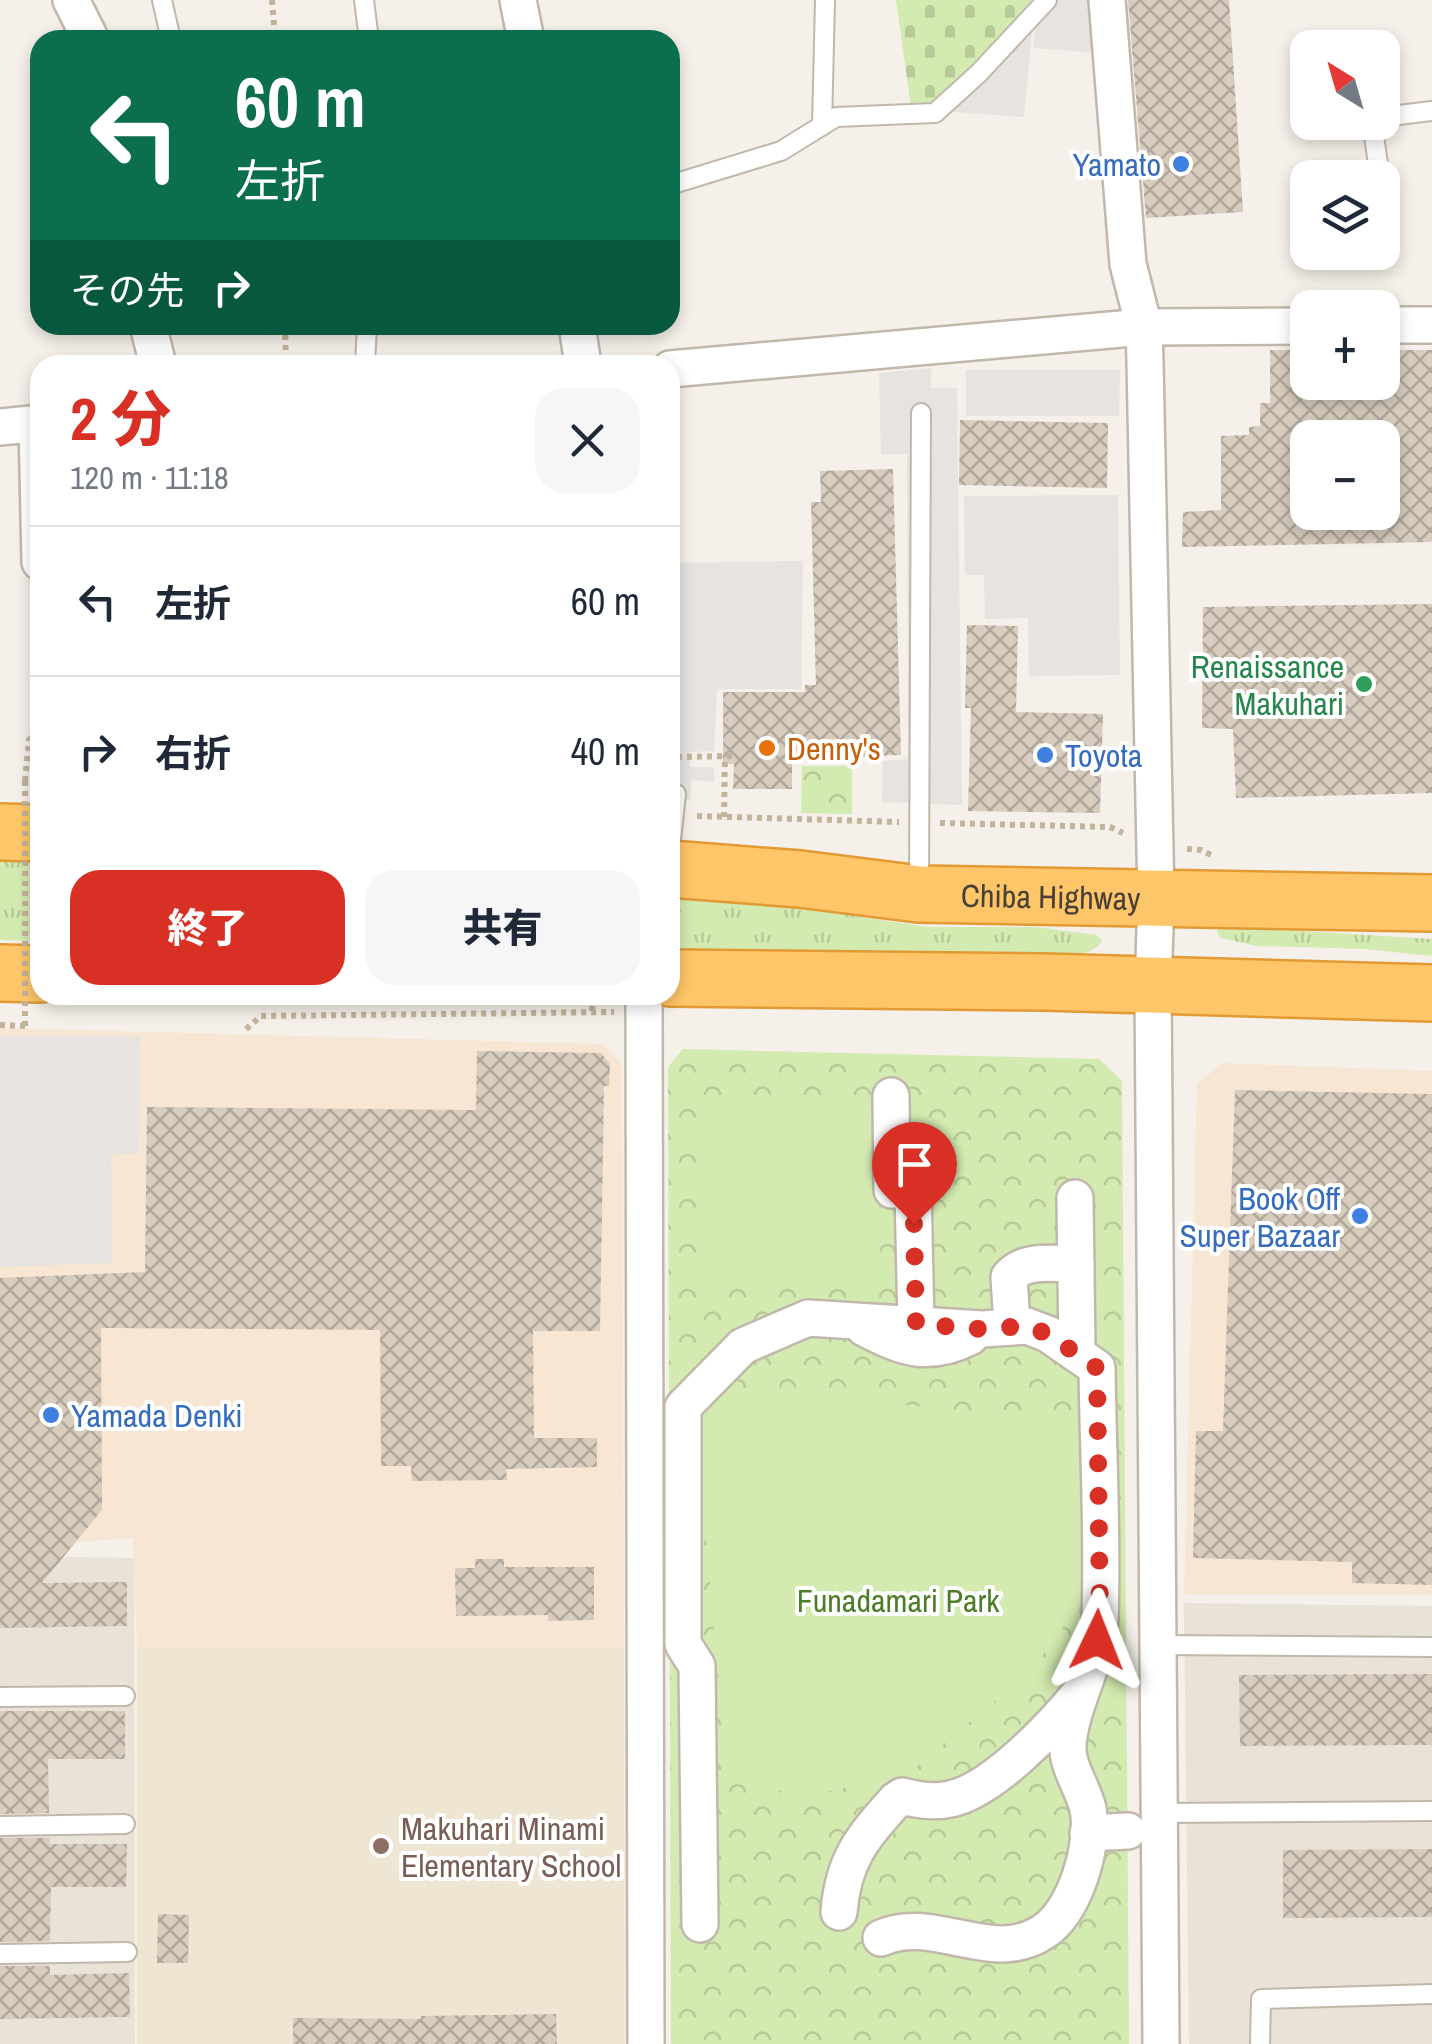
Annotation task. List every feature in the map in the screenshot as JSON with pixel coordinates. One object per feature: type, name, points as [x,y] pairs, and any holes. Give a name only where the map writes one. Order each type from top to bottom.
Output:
[{"type":"highway","points":[[0,832],[30,833]]},
{"type":"highway","name":"Chiba Highway","points":[[680,871],[919,894],[1432,904]]},
{"type":"highway","points":[[0,973],[30,974]]},
{"type":"highway","points":[[680,978],[1432,993]]},
{"type":"street","points":[[71,0],[86,30]]},
{"type":"street","points":[[518,0],[524,30]]},
{"type":"street","points":[[1107,0],[1128,264],[1144,327],[1156,900],[1160,2044]]},
{"type":"street","points":[[1400,326],[1432,325]]},
{"type":"street","points":[[680,368],[1144,327],[1290,326]]},
{"type":"street","points":[[0,427],[30,425]]},
{"type":"street","points":[[634,1009],[646,2044]]},
{"type":"street","points":[[891,1096],[892,1190],[913,1190],[916,1324]]},
{"type":"street","points":[[1067,1754],[1071,1722],[1100,1619],[1100,1363],[1076,1264],[1075,1198]]},
{"type":"street","points":[[997,1327],[1013,1272],[1022,1265],[1076,1264]]},
{"type":"street","points":[[700,1924],[697,1666],[684,1644],[683,1407],[743,1346],[808,1318],[1027,1326],[1100,1363]]},
{"type":"street","points":[[845,1318],[899,1346],[918,1350],[957,1343],[997,1327]]},
{"type":"street","points":[[839,1912],[841,1884],[852,1854],[896,1800],[902,1796],[954,1799],[989,1779],[1083,1690]]},
{"type":"street","points":[[881,1938],[912,1930],[995,1946],[1028,1940],[1044,1932],[1066,1910],[1078,1881],[1089,1813],[1067,1754],[1056,1743],[1036,1738]]},
{"type":"street","points":[[1088,1832],[1128,1832]]},
{"type":"lane","points":[[162,0],[170,30]]},
{"type":"lane","points":[[364,0],[368,30]]},
{"type":"lane","points":[[822,126],[825,0]]},
{"type":"lane","points":[[680,185],[781,151],[836,117],[935,113],[980,74],[1048,0]]},
{"type":"lane","points":[[1400,114],[1432,110]]},
{"type":"lane","points":[[919,894],[921,413]]},
{"type":"lane","points":[[1158,1645],[1432,1647]]},
{"type":"lane","points":[[0,1697],[124,1696]]},
{"type":"lane","points":[[1159,1813],[1432,1812]]},
{"type":"lane","points":[[0,1826],[125,1824]]},
{"type":"lane","points":[[0,1954],[127,1952]]},
{"type":"lane","points":[[1260,2044],[1260,1999],[1432,1994]]},
{"type":"path","points":[[272,0],[274,30]]},
{"type":"path","points":[[0,1024],[26,1026],[25,780],[30,739]]},
{"type":"path","points":[[680,757],[729,756],[724,817]]},
{"type":"path","points":[[690,816],[901,822]]},
{"type":"path","points":[[940,822],[1110,827],[1122,833]]},
{"type":"path","points":[[592,1005],[592,1010]]},
{"type":"path","points":[[246,1029],[260,1016],[634,1009]]},
{"type":"shaded area","points":[[1057,0],[1097,0],[1098,53],[1033,48],[1036,24]]},
{"type":"shaded area","points":[[1028,31],[1032,32],[1024,117],[954,112],[955,104]]},
{"type":"shaded area","points":[[931,368],[931,388],[957,388],[962,805],[882,802],[883,761],[908,759],[907,454],[881,454],[879,373]]},
{"type":"shaded area","points":[[966,370],[1120,370],[1119,416],[966,416]]},
{"type":"shaded area","points":[[1118,495],[1120,675],[1029,676],[1028,618],[985,619],[984,575],[965,575],[964,496]]},
{"type":"shaded area","points":[[803,561],[801,689],[717,689],[714,751],[690,752],[690,767],[714,767],[714,782],[692,780],[690,800],[680,800],[680,563]]},
{"type":"shaded area","points":[[0,1028],[603,1044],[622,1063],[624,1647],[137,1647],[133,1538],[0,1547]]},
{"type":"shaded area","points":[[0,1037],[140,1037],[139,1153],[111,1155],[112,1263],[0,1267]]},
{"type":"shaded area","points":[[1222,1063],[1432,1071],[1432,1595],[1184,1594],[1197,1084]]},
{"type":"shaded area","points":[[0,1556],[134,1558],[135,2044],[0,2044]]},
{"type":"shaded area","points":[[1184,1603],[1432,1606],[1432,2044],[1189,2044]]},
{"type":"shaded area","name":"Makuhari Minami Elementary School","points":[[137,1647],[624,1647],[625,2044],[137,2044]]},
{"type":"green space","points":[[896,0],[1032,0],[939,104],[911,107]]},
{"type":"green space","points":[[802,766],[852,766],[852,814],[801,813]]},
{"type":"green space","points":[[0,855],[30,856],[30,941],[0,940]]},
{"type":"green space","points":[[680,890],[928,927],[1035,927],[1097,935],[1102,941],[1080,955],[1032,959],[680,957]]},
{"type":"green space","points":[[1220,926],[1432,939],[1432,956],[1365,949],[1257,946],[1221,938],[1217,932]]},
{"type":"green space","name":"Funadamari Park","points":[[683,1049],[1099,1059],[1122,1081],[1129,2044],[671,2044],[668,1067]]},
{"type":"green space","points":[[876,1096],[881,1279],[699,1287],[696,1101]]},
{"type":"green space","points":[[720,1388],[1079,1421],[1084,1447],[1085,1559],[1061,1632],[1027,1674],[909,1773],[813,1795],[728,1783],[695,1417]]},
{"type":"building","points":[[1128,0],[1229,0],[1243,212],[1146,218]]},
{"type":"building","points":[[1270,350],[1290,350],[1290,400],[1400,400],[1400,350],[1432,350],[1432,542],[1182,547],[1183,512],[1221,510],[1221,436],[1249,435],[1249,427],[1260,426],[1260,403],[1270,403]]},
{"type":"building","points":[[960,420],[1108,423],[1107,488],[959,485]]},
{"type":"building","points":[[893,469],[901,755],[792,759],[792,789],[733,789],[734,764],[723,764],[723,692],[805,692],[805,685],[816,685],[811,502],[821,502],[820,471]]},
{"type":"building","points":[[1432,604],[1432,793],[1236,798],[1233,729],[1202,728],[1203,607]]},
{"type":"building","points":[[967,625],[1018,626],[1016,712],[1103,714],[1100,813],[968,811],[971,708],[965,708]]},
{"type":"building","points":[[477,1051],[601,1053],[610,1064],[609,1086],[604,1086],[600,1331],[533,1331],[534,1438],[597,1438],[597,1467],[506,1469],[507,1480],[412,1481],[411,1466],[381,1466],[380,1330],[101,1328],[102,1510],[42,1583],[127,1582],[127,1626],[0,1628],[0,1278],[145,1272],[147,1107],[476,1110]]},
{"type":"building","points":[[1235,1090],[1432,1094],[1432,1585],[1352,1583],[1352,1562],[1193,1558],[1196,1431],[1223,1431]]},
{"type":"building","points":[[475,1559],[504,1559],[504,1567],[594,1567],[594,1620],[548,1621],[548,1615],[456,1616],[455,1568],[475,1568]]},
{"type":"building","points":[[1432,1674],[1432,1745],[1240,1746],[1239,1675]]},
{"type":"building","points":[[0,1711],[125,1711],[125,1759],[48,1759],[49,1813],[0,1814]]},
{"type":"building","points":[[0,1838],[50,1838],[50,1844],[127,1844],[126,1887],[51,1887],[50,1941],[0,1942]]},
{"type":"building","points":[[1432,1849],[1432,1917],[1283,1918],[1283,1850]]},
{"type":"building","points":[[158,1914],[189,1915],[188,1963],[157,1963]]},
{"type":"building","points":[[0,1966],[50,1966],[50,1975],[129,1973],[130,2017],[0,2019]]},
{"type":"building","points":[[556,2014],[557,2044],[293,2044],[293,2018]]},
{"type":"place","name":"Yamato","points":[[1181,164]]},
{"type":"place","name":"Renaissance Makuhari","points":[[1364,684]]},
{"type":"place","name":"Denny's","points":[[767,748]]},
{"type":"place","name":"Toyota","points":[[1045,755]]},
{"type":"place","name":"Book Off Super Bazaar","points":[[1360,1216]]},
{"type":"place","name":"Yamada Denki","points":[[51,1415]]},
{"type":"place","name":"Makuhari Minami Elementary School","points":[[381,1846]]},
{"type":"route","points":[[914,1224],[916,1324],[982,1329],[1027,1326],[1048,1334],[1097,1368],[1097,1640]]}]
